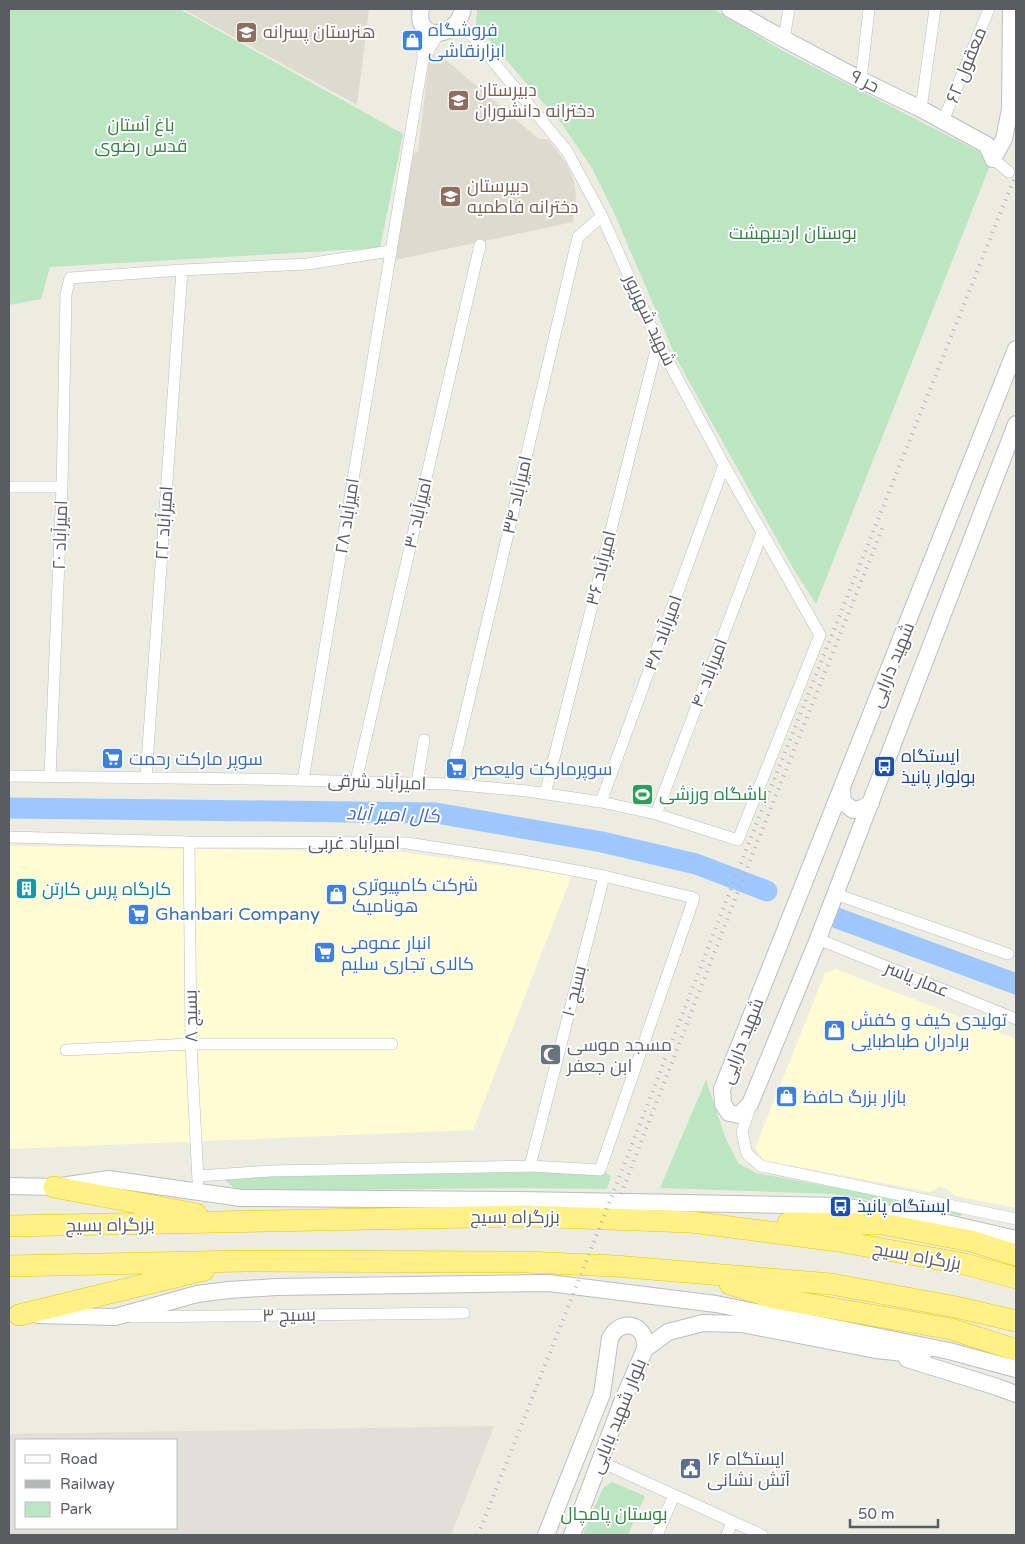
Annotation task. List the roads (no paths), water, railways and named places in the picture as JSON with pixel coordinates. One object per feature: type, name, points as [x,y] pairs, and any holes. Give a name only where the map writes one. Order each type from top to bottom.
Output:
[{"type":"highway","points":[[54,1187],[238,1222]]},
{"type":"highway","name":"بزرگراه بسیج","points":[[9,1226],[525,1216],[691,1222],[838,1241],[965,1264],[1016,1278]]},
{"type":"highway","points":[[691,1222],[882,1224],[971,1241],[1016,1255]]},
{"type":"highway","points":[[9,1266],[243,1261],[526,1262],[615,1266],[831,1284],[956,1307],[1016,1321]]},
{"type":"highway","points":[[14,1315],[243,1261]]},
{"type":"highway","points":[[687,1271],[774,1298],[951,1330],[1016,1350]]},
{"type":"street","points":[[410,9],[421,16],[425,29],[432,33],[451,29],[461,14]]},
{"type":"street","name":"حر ۹","points":[[730,9],[861,80],[943,120],[987,145],[993,160]]},
{"type":"street","points":[[784,39],[789,9]]},
{"type":"street","points":[[861,80],[869,9]]},
{"type":"street","points":[[921,109],[935,9]]},
{"type":"street","name":"معقول ۶۲","points":[[943,120],[989,9]]},
{"type":"street","points":[[1009,172],[993,160],[1004,140],[1010,109],[1011,9]]},
{"type":"street","name":"شهید شهریور","points":[[461,14],[567,151],[602,216],[658,342],[724,465],[820,635],[738,840]]},
{"type":"street","points":[[421,16],[423,59]]},
{"type":"street","points":[[423,59],[439,33]]},
{"type":"street","name":"امیرآباد ۲۸","points":[[304,780],[423,59]]},
{"type":"street","name":"امیرآباد ۳۴","points":[[448,784],[578,238],[602,216]]},
{"type":"street","name":"امیرآباد ۳۰","points":[[356,781],[480,245]]},
{"type":"street","points":[[182,270],[307,264],[390,251]]},
{"type":"street","name":"امیرآباد ۲۰","points":[[50,776],[62,487],[66,294],[70,278],[182,270]]},
{"type":"street","name":"امیرآباد ۲۲","points":[[146,777],[182,270]]},
{"type":"street","name":"امیرآباد ۳۶","points":[[545,794],[658,342]]},
{"type":"street","name":"شهید دارایی","points":[[1016,349],[842,792],[722,1089],[723,1104],[729,1113],[739,1115],[750,1104],[818,939],[1016,424]]},
{"type":"street","name":"امیرآباد ۳۸","points":[[602,802],[724,465]]},
{"type":"street","points":[[9,487],[62,487]]},
{"type":"street","name":"امیرآباد ۴۰","points":[[656,814],[762,533]]},
{"type":"street","points":[[417,783],[424,740]]},
{"type":"street","name":"امیرآباد شرقی","points":[[9,776],[448,784],[602,802],[656,814],[738,840]]},
{"type":"street","points":[[842,792],[843,802],[853,810],[871,803]]},
{"type":"street","name":"امیرآباد غربی","points":[[9,837],[188,842],[407,843],[518,860],[604,876],[694,898],[600,1170],[530,1166]]},
{"type":"street","name":"بسیج ۸","points":[[188,842],[191,1044],[199,1183]]},
{"type":"street","name":"بسیج ۱۰","points":[[530,1166],[604,876]]},
{"type":"street","points":[[835,894],[1008,954]]},
{"type":"street","name":"عمار یاسر","points":[[818,939],[1016,1019]]},
{"type":"street","points":[[66,1050],[191,1044],[392,1044]]},
{"type":"street","points":[[750,1104],[742,1132],[747,1154],[761,1166],[1016,1218]]},
{"type":"street","points":[[9,1186],[54,1187],[110,1179],[199,1183],[270,1171],[530,1166]]},
{"type":"street","points":[[199,1183],[241,1198],[519,1200],[841,1206],[947,1223],[1016,1238]]},
{"type":"street","points":[[14,1315],[115,1317],[197,1294],[276,1287],[549,1283],[716,1304],[949,1351],[1016,1369]]},
{"type":"street","name":"بسیج ۳","points":[[115,1317],[464,1313]]},
{"type":"street","points":[[645,1349],[668,1332],[703,1323],[742,1324],[876,1350],[997,1364],[1016,1379]]},
{"type":"street","name":"بلوار شهید بابایی","points":[[546,1535],[602,1394],[610,1338],[619,1327],[633,1326],[644,1335],[645,1349],[622,1402],[572,1535]]},
{"type":"street","points":[[876,1350],[997,1386],[1016,1394]]},
{"type":"street","points":[[599,1461],[762,1535]]},
{"type":"street","points":[[657,1535],[674,1495]]},
{"type":"street","points":[[727,1535],[732,1522]]},
{"type":"waterway","name":"کال امیر آباد","points":[[9,808],[436,813],[602,842],[696,864],[767,891]]},
{"type":"waterway","points":[[837,918],[1016,984]]},
{"type":"railway","points":[[478,1535],[744,855],[1016,174]]},
{"type":"railway","points":[[621,1194],[751,858],[884,524]]},
{"type":"place","name":"هنرستان پسرانه","points":[[247,32]]},
{"type":"place","name":"فروشگاه ابزارنقاشی","points":[[412,40]]},
{"type":"place","name":"دبیرستان دخترانه دانشوران","points":[[459,100]]},
{"type":"place","name":"دبیرستان دخترانه فاطمیه","points":[[451,196]]},
{"type":"place","name":"سوپر مارکت رحمت","points":[[113,759]]},
{"type":"place","name":"ایستگاه بولوار پانیذ","points":[[885,766]]},
{"type":"place","name":"سوپرمارکت ولیعصر","points":[[457,769]]},
{"type":"place","name":"باشگاه ورزشی","points":[[643,794]]},
{"type":"place","name":"کارگاه پرس کارتن","points":[[26,889]]},
{"type":"place","name":"شرکت کامپیوتری هونامیک","points":[[336,895]]},
{"type":"place","name":"Ghanbari Company","points":[[139,914]]},
{"type":"place","name":"انبار عمومی کالای تجاری سلیم","points":[[325,953]]},
{"type":"place","name":"تولیدی کیف و کفش برادران طباطبایی","points":[[835,1030]]},
{"type":"place","name":"مسجد موسی ابن جعفر","points":[[551,1055]]},
{"type":"place","name":"بازار بزرگ حافظ","points":[[787,1097]]},
{"type":"place","name":"ایستگاه پانیذ","points":[[841,1206]]},
{"type":"place","name":"ایستگاه ۱۶ آتش نشانی","points":[[691,1469]]},
{"type":"park label","name":"باغ آستان قدس رضوی","points":[[141,135]]},
{"type":"park label","name":"بوستان اردیبهشت","points":[[793,233]]},
{"type":"park label","name":"بوستان پامچال","points":[[614,1514]]}]
